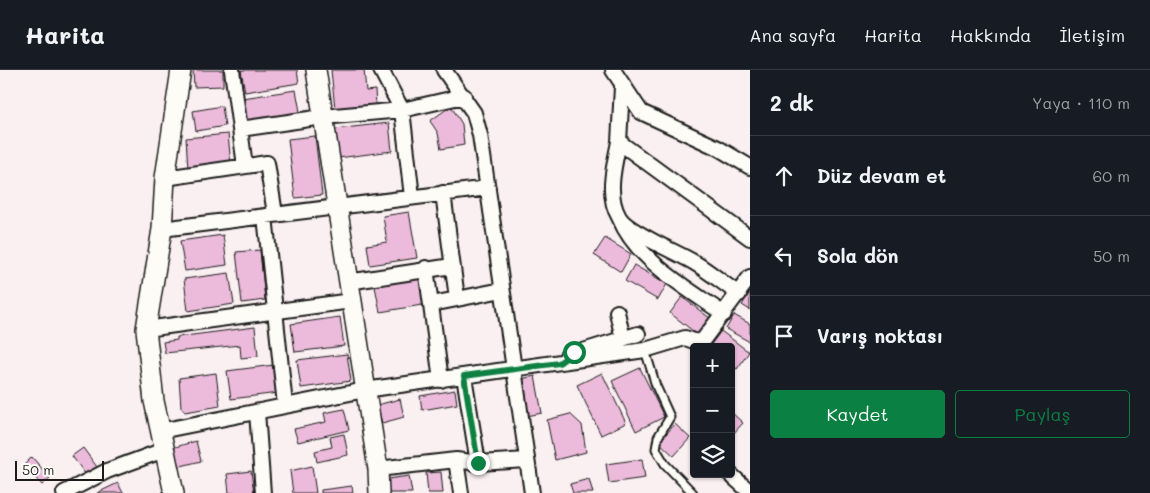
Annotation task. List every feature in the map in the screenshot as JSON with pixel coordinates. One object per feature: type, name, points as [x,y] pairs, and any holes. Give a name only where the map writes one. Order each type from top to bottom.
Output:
[{"type":"street","points":[[174,493],[154,401],[146,329],[162,230],[165,178],[182,70]]},
{"type":"street","points":[[232,70],[245,166]]},
{"type":"street","points":[[316,70],[378,469],[379,493]]},
{"type":"street","points":[[381,70],[402,110],[412,197]]},
{"type":"street","points":[[444,70],[464,96],[474,113],[480,135],[532,493]]},
{"type":"street","points":[[613,70],[622,87],[640,112],[710,144],[750,167]]},
{"type":"street","points":[[622,87],[619,142],[612,173],[613,200],[627,236],[638,249],[680,284],[724,314]]},
{"type":"street","points":[[240,129],[323,117],[402,110],[464,96]]},
{"type":"street","points":[[619,142],[750,238]]},
{"type":"street","points":[[165,178],[266,163],[274,311],[285,405]]},
{"type":"street","points":[[162,230],[488,188]]},
{"type":"street","points":[[443,193],[457,298]]},
{"type":"street","points":[[620,219],[643,235],[695,263],[739,294]]},
{"type":"street","points":[[348,282],[426,268],[452,266]]},
{"type":"street","points":[[426,268],[441,380]]},
{"type":"street","points":[[160,431],[365,390],[646,350],[686,338],[697,342],[703,340],[750,277]]},
{"type":"street","points":[[432,304],[502,290]]},
{"type":"street","points":[[146,329],[351,301]]},
{"type":"street","points":[[617,312],[623,339]]},
{"type":"street","points":[[559,363],[574,352],[638,334]]},
{"type":"street","points":[[464,376],[478,463]]},
{"type":"street","points":[[257,412],[263,493]]},
{"type":"street","points":[[64,493],[108,471],[164,450]]},
{"type":"street","points":[[378,469],[456,460],[478,463],[527,460]]},
{"type":"street","points":[[456,460],[461,493]]},
{"type":"street","points":[[734,478],[750,492]]},
{"type":"lane","points":[[646,350],[656,386],[670,417],[656,443],[658,455],[693,493]]},
{"type":"building","points":[[193,70],[223,70],[223,86],[194,87]]},
{"type":"building","points":[[241,70],[297,70],[299,83],[245,92]]},
{"type":"building","points":[[331,70],[364,70],[366,91],[375,90],[376,106],[335,109]]},
{"type":"building","points":[[296,90],[301,117],[247,126],[243,98]]},
{"type":"building","points":[[222,106],[225,126],[196,131],[193,111]]},
{"type":"building","points":[[451,106],[462,124],[464,145],[441,149],[438,133],[430,121]]},
{"type":"building","points":[[389,123],[392,151],[338,158],[335,129]]},
{"type":"building","points":[[228,134],[231,165],[188,169],[186,138]]},
{"type":"building","points":[[315,136],[322,195],[295,198],[288,139]]},
{"type":"building","points":[[409,212],[417,258],[370,265],[367,245],[387,242],[383,216]]},
{"type":"building","points":[[223,235],[227,265],[185,271],[180,241]]},
{"type":"building","points":[[605,238],[631,254],[621,272],[594,255]]},
{"type":"building","points":[[260,250],[265,300],[242,303],[236,252]]},
{"type":"building","points":[[634,265],[667,284],[658,300],[625,281]]},
{"type":"building","points":[[229,273],[234,304],[188,311],[184,279]]},
{"type":"building","points":[[422,273],[428,304],[380,312],[374,281]]},
{"type":"building","points":[[750,292],[750,310],[742,305]]},
{"type":"building","points":[[682,297],[711,319],[698,335],[670,313]]},
{"type":"building","points":[[734,315],[750,324],[750,342],[726,329]]},
{"type":"building","points":[[340,317],[344,346],[295,352],[291,324]]},
{"type":"building","points":[[255,327],[258,356],[241,358],[240,345],[165,353],[163,342],[177,340],[177,337]]},
{"type":"building","points":[[721,331],[749,352],[737,369],[735,368],[735,343],[712,343]]},
{"type":"building","points":[[347,354],[351,381],[301,388],[297,360]]},
{"type":"building","points":[[274,365],[278,393],[231,399],[227,371]]},
{"type":"building","points":[[640,368],[664,417],[636,431],[612,381]]},
{"type":"building","points":[[216,373],[220,406],[185,412],[181,407],[179,378]]},
{"type":"building","points":[[602,373],[626,423],[601,435],[577,385]]},
{"type":"building","points":[[535,376],[542,413],[527,416],[521,379]]},
{"type":"building","points":[[455,390],[457,404],[422,410],[420,396]]},
{"type":"building","points":[[400,399],[404,417],[382,423],[377,405]]},
{"type":"building","points":[[344,409],[349,430],[298,442],[294,429],[326,422],[324,413]]},
{"type":"building","points":[[570,414],[582,425],[586,452],[555,460],[547,420]]},
{"type":"building","points":[[735,416],[743,423],[735,432]]},
{"type":"building","points":[[675,424],[690,438],[674,456],[659,442]]},
{"type":"building","points":[[344,434],[348,455],[317,462],[315,451],[332,447],[330,437]]},
{"type":"building","points":[[196,441],[201,461],[177,467],[172,448]]},
{"type":"building","points":[[83,448],[97,467],[86,475],[72,456]]},
{"type":"building","points":[[32,457],[50,478],[42,485],[24,465]]},
{"type":"building","points":[[642,459],[645,478],[609,483],[606,464]]},
{"type":"building","points":[[312,466],[316,493],[293,493],[290,471]]},
{"type":"building","points":[[251,471],[254,493],[229,493],[227,474]]},
{"type":"building","points":[[441,472],[443,493],[428,493],[426,473]]},
{"type":"building","points":[[409,476],[412,493],[383,493],[381,480]]},
{"type":"building","points":[[589,479],[593,493],[573,493],[570,484]]},
{"type":"building","points":[[118,483],[123,493],[97,493]]},
{"type":"building","points":[[352,486],[353,493],[321,493],[321,490]]},
{"type":"route","points":[[478,463],[464,376],[559,363],[574,352]]}]
